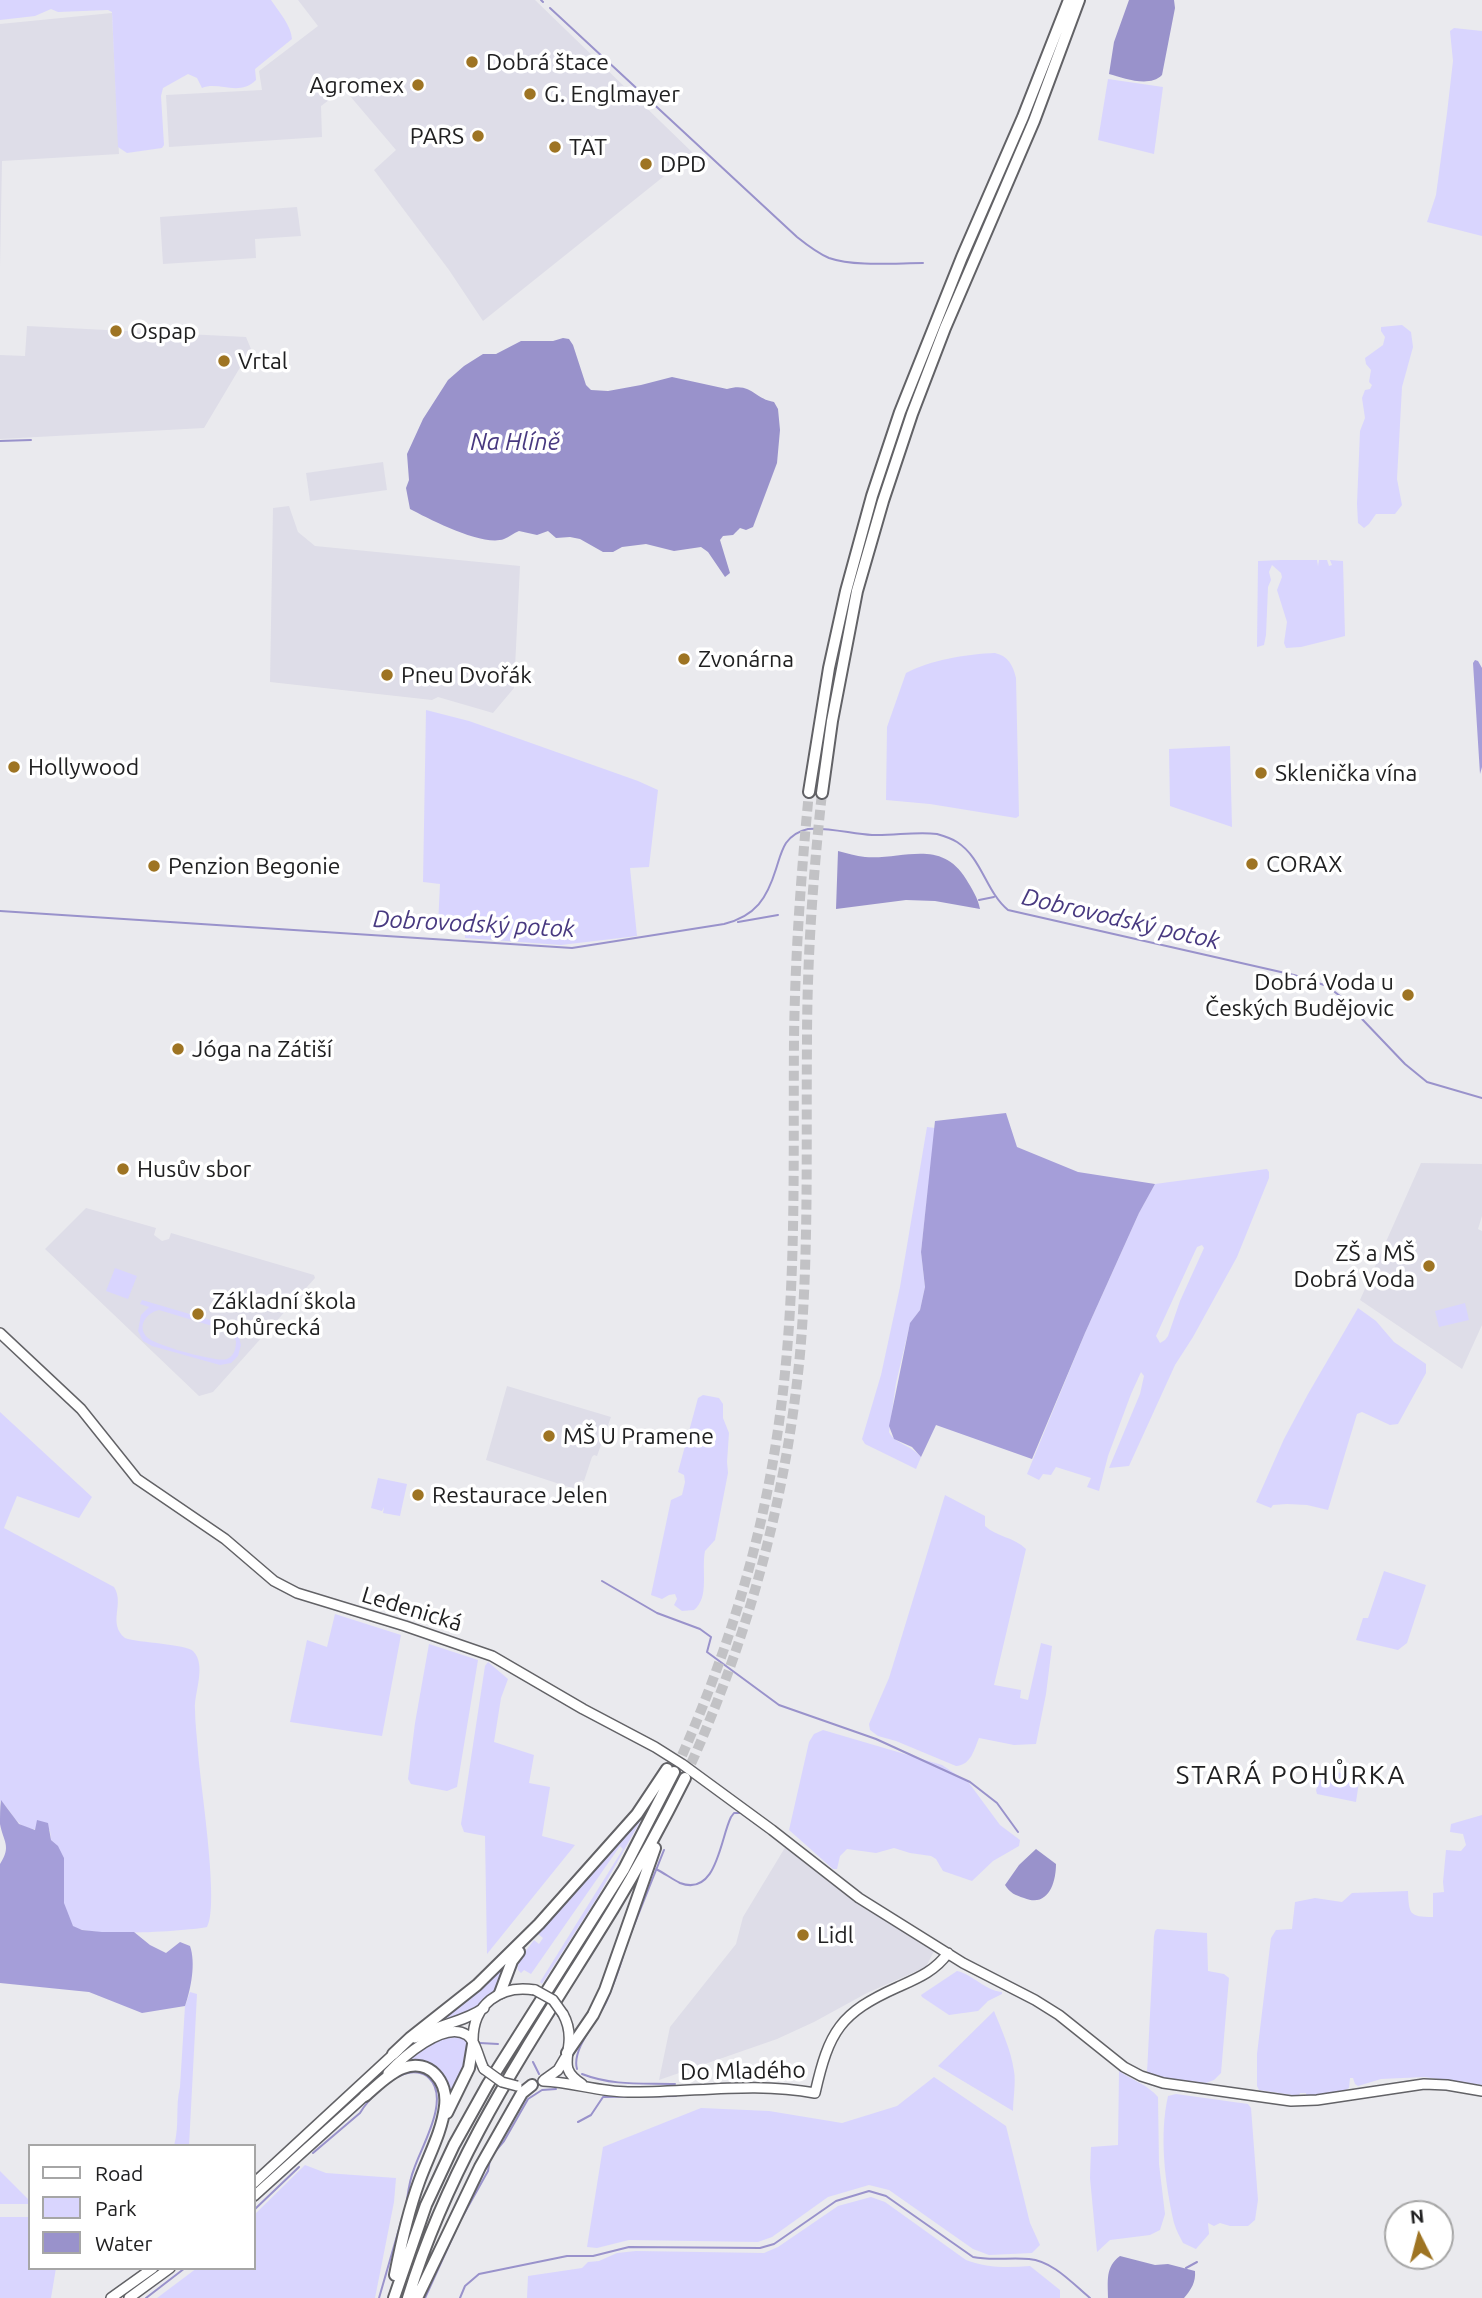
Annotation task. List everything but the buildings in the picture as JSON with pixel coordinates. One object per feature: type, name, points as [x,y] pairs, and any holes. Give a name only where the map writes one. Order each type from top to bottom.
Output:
[{"type":"highway","points":[[809,792],[829,668],[846,591],[872,496],[900,412],[1069,0]]},
{"type":"highway","points":[[822,793],[832,721],[857,591],[895,464],[941,340],[1034,121],[1079,0]]},
{"type":"highway","points":[[567,2053],[593,2015],[605,1990],[664,1819],[675,1773]]},
{"type":"highway","points":[[393,2054],[477,1985],[539,1924],[675,1773]]},
{"type":"highway","points":[[392,2298],[426,2205],[454,2144],[488,2084],[624,1869],[675,1773]]},
{"type":"highway","points":[[408,2298],[442,2204],[480,2126],[505,2081],[613,1909],[664,1819]]},
{"type":"highway","points":[[500,1993],[512,1961],[539,1924]]},
{"type":"highway","points":[[392,2298],[400,2250],[418,2185],[439,2130],[469,2068],[473,2044]]},
{"type":"highway","points":[[365,2096],[400,2069],[410,2066],[427,2068],[439,2077],[445,2091],[439,2130]]},
{"type":"highway","points":[[417,2298],[480,2167],[522,2093],[538,2083]]},
{"type":"main road","name":"Ledenická","points":[[0,1333],[81,1409],[137,1479],[213,1530],[274,1581],[297,1593],[492,1656],[682,1764],[807,1856],[843,1887],[948,1953],[1059,2015],[1124,2067],[1153,2081],[1291,2101],[1317,2100],[1424,2084],[1482,2091]]},
{"type":"main road","name":"Do Mladého","points":[[538,2083],[641,2092],[755,2087],[787,2088],[815,2093],[827,2047],[850,2014],[871,1999],[927,1974],[948,1953]]},
{"type":"main road","points":[[256,2181],[393,2054],[420,2035],[467,2018],[484,2008],[500,1993],[517,1988],[535,1990],[552,2000],[563,2014],[570,2034],[566,2061],[570,2074],[591,2088]]},
{"type":"main road","points":[[473,2044],[474,2028],[484,2008]]},
{"type":"main road","points":[[256,2194],[365,2096],[398,2062],[426,2041],[460,2032],[468,2036],[484,2069],[496,2080],[517,2086],[538,2083],[558,2070],[567,2053]]},
{"type":"main road","points":[[111,2298],[150,2270]]},
{"type":"main road","points":[[129,2298],[167,2270]]},
{"type":"shaded area","points":[[298,0],[535,0],[693,153],[483,321],[449,270],[374,170],[396,150],[344,89],[321,106],[322,137],[169,147],[166,95],[262,90],[259,71],[318,26]]},
{"type":"shaded area","points":[[112,13],[119,154],[2,161],[0,267],[0,24]]},
{"type":"shaded area","points":[[297,207],[301,236],[255,239],[256,258],[163,264],[160,217]]},
{"type":"shaded area","points":[[27,326],[246,337],[251,349],[204,428],[0,439],[0,355],[25,356]]},
{"type":"shaded area","points":[[383,462],[387,490],[310,501],[306,473]]},
{"type":"shaded area","points":[[289,506],[298,532],[315,546],[520,566],[514,688],[493,713],[438,697],[432,700],[270,682],[273,508]]},
{"type":"shaded area","points":[[1475,660],[1482,668],[1480,774],[1473,663]]},
{"type":"shaded area","points":[[1006,1113],[1017,1147],[1078,1172],[1155,1184],[1139,1213],[1085,1333],[1032,1459],[936,1425],[921,1457],[912,1447],[894,1439],[889,1426],[910,1323],[920,1310],[925,1287],[921,1252],[935,1121]]},
{"type":"shaded area","name":"ZŠ a MŠ Dobrá Voda","points":[[1421,1163],[1482,1164],[1482,1216],[1478,1229],[1482,1231],[1482,1325],[1462,1369],[1360,1300]]},
{"type":"shaded area","name":"Základní škola Pohůrecká","points":[[86,1208],[156,1228],[154,1235],[162,1241],[169,1239],[171,1233],[314,1275],[315,1278],[213,1392],[199,1396],[45,1249]]},
{"type":"shaded area","name":"MŠ U Pramene","points":[[507,1386],[611,1417],[597,1456],[592,1457],[578,1490],[486,1460]]},
{"type":"shaded area","points":[[1,1800],[19,1824],[35,1830],[37,1820],[48,1823],[51,1840],[58,1846],[64,1858],[64,1903],[73,1926],[102,1932],[134,1932],[166,1953],[180,1942],[190,1946],[192,1976],[185,2006],[142,2013],[89,1992],[0,1983],[0,1864],[6,1848],[0,1824]]},
{"type":"shaded area","points":[[786,1846],[868,1909],[936,1947],[926,1967],[867,1993],[777,2039],[659,2080],[670,2027],[736,1944],[743,1917]]},
{"type":"green space","points":[[0,0],[271,0],[287,24],[292,39],[255,69],[256,80],[249,85],[236,88],[202,88],[197,78],[188,74],[163,88],[161,96],[164,145],[162,148],[127,153],[118,147],[112,12],[58,12],[51,9],[35,16],[0,20]]},
{"type":"green space","points":[[1454,28],[1482,31],[1482,236],[1427,222],[1436,195],[1453,61],[1450,31]]},
{"type":"green space","points":[[1108,79],[1163,87],[1154,154],[1098,140]]},
{"type":"green space","points":[[1402,325],[1411,332],[1413,347],[1402,387],[1397,479],[1402,505],[1395,514],[1376,514],[1364,528],[1358,523],[1357,504],[1360,431],[1365,418],[1362,398],[1365,390],[1372,385],[1369,382],[1371,370],[1365,358],[1383,345],[1385,337],[1381,327]]},
{"type":"green space","points":[[1317,560],[1318,566],[1319,560],[1327,560],[1329,566],[1332,565],[1330,560],[1343,561],[1345,636],[1286,648],[1284,643],[1287,622],[1277,590],[1282,577],[1272,565],[1269,572],[1271,580],[1268,587],[1266,635],[1264,645],[1257,647],[1258,561]]},
{"type":"green space","points":[[995,653],[1009,662],[1016,678],[1019,816],[1016,818],[886,800],[887,727],[906,673],[949,658]]},
{"type":"green space","points":[[426,710],[469,721],[658,790],[649,867],[630,868],[637,936],[561,945],[465,938],[465,927],[438,925],[440,884],[423,882]]},
{"type":"green space","points":[[1230,746],[1232,827],[1170,806],[1169,749]]},
{"type":"green space","points":[[927,1127],[935,1128],[921,1252],[925,1287],[920,1310],[910,1324],[896,1383],[889,1432],[921,1457],[916,1469],[865,1444],[862,1439],[881,1375],[900,1287]]},
{"type":"green space","points":[[1267,1169],[1269,1172],[1269,1178],[1237,1257],[1175,1365],[1129,1466],[1109,1468],[1140,1394],[1144,1376],[1141,1372],[1108,1456],[1099,1491],[1087,1487],[1091,1478],[1056,1467],[1051,1475],[1043,1474],[1039,1480],[1027,1474],[1085,1333],[1139,1213],[1155,1184]],"holes":[[[1202,1245],[1204,1248],[1180,1301],[1168,1336],[1160,1343],[1156,1336],[1197,1247]]]},
{"type":"green space","points":[[115,1268],[137,1276],[128,1299],[106,1291]]},
{"type":"green space","points":[[142,1300],[244,1330],[243,1334],[238,1334],[241,1345],[238,1356],[231,1363],[220,1365],[152,1346],[143,1341],[138,1331],[141,1315],[149,1307],[140,1304]],"holes":[[[159,1310],[229,1331],[236,1341],[235,1349],[229,1358],[221,1360],[187,1353],[153,1341],[144,1334],[143,1325],[147,1317]]]},
{"type":"green space","points":[[1465,1303],[1469,1320],[1439,1327],[1435,1311]]},
{"type":"green space","points":[[1358,1308],[1376,1321],[1394,1342],[1426,1364],[1426,1373],[1398,1424],[1390,1425],[1362,1412],[1357,1414],[1328,1510],[1287,1504],[1273,1505],[1271,1508],[1256,1502],[1284,1439]]},
{"type":"green space","points":[[703,1395],[719,1398],[723,1404],[723,1418],[729,1433],[728,1473],[715,1540],[705,1551],[702,1598],[694,1610],[682,1611],[674,1605],[677,1599],[675,1594],[662,1599],[651,1595],[671,1500],[682,1495],[684,1475],[678,1472],[698,1398]]},
{"type":"green space","points":[[0,1412],[92,1497],[79,1518],[17,1496],[4,1528],[114,1587],[118,1600],[117,1626],[125,1638],[189,1649],[197,1657],[200,1671],[195,1720],[211,1895],[207,1927],[116,1933],[81,1930],[73,1926],[64,1906],[63,1863],[51,1840],[50,1830],[21,1825],[0,1801]]},
{"type":"green space","points":[[378,1478],[407,1484],[400,1516],[383,1513],[384,1507],[382,1511],[371,1508]]},
{"type":"green space","points":[[945,1495],[985,1516],[985,1526],[1026,1549],[994,1685],[1021,1690],[1020,1698],[1028,1700],[1041,1643],[1052,1646],[1036,1744],[1014,1745],[979,1738],[969,1760],[956,1766],[878,1736],[870,1730],[869,1724],[889,1678]]},
{"type":"green space","points":[[1384,1571],[1426,1585],[1407,1643],[1398,1650],[1356,1640],[1363,1618],[1368,1618]]},
{"type":"green space","points":[[335,1614],[401,1635],[382,1736],[290,1722],[307,1640],[327,1647]]},
{"type":"green space","points":[[429,1644],[478,1660],[457,1787],[447,1791],[411,1784],[408,1779]]},
{"type":"green space","points":[[488,1662],[508,1679],[501,1698],[494,1742],[534,1755],[529,1783],[550,1787],[542,1836],[575,1845],[487,1954],[485,1836],[464,1832],[461,1824],[485,1666]]},
{"type":"green space","points":[[823,1730],[942,1765],[969,1783],[1000,1825],[1020,1840],[1019,1846],[993,1861],[972,1881],[943,1871],[931,1856],[894,1848],[876,1853],[847,1849],[840,1856],[837,1869],[833,1869],[789,1830],[809,1742],[814,1734]]},
{"type":"green space","points":[[1324,1771],[1360,1775],[1356,1802],[1317,1794],[1316,1790]]},
{"type":"green space","points":[[644,1810],[646,1811],[597,1898],[542,1984],[540,1982],[623,1849],[620,1846],[531,1974],[524,1970],[521,1973],[517,1962],[534,1940],[539,1944],[543,1938],[538,1934]]},
{"type":"green space","points":[[1482,1815],[1482,2085],[1424,2077],[1381,2079],[1358,2086],[1353,2078],[1350,2078],[1349,2088],[1339,2093],[1307,2097],[1306,2093],[1300,2093],[1299,2096],[1259,2090],[1257,2054],[1271,1938],[1276,1930],[1292,1929],[1295,1902],[1315,1898],[1342,1902],[1352,1893],[1408,1891],[1412,1913],[1433,1917],[1433,1893],[1444,1892],[1446,1850],[1461,1851],[1466,1845],[1463,1834],[1450,1832],[1451,1824]]},
{"type":"green space","points":[[1157,1929],[1207,1933],[1208,1971],[1224,1974],[1229,1978],[1221,2073],[1206,2083],[1163,2078],[1147,2073],[1154,1936]]},
{"type":"green space","points":[[505,1965],[496,1990],[476,2008],[438,2024],[437,2022]]},
{"type":"green space","points":[[957,1971],[1002,1994],[988,2001],[978,2011],[949,2015],[922,1997],[921,1995]]},
{"type":"green space","points":[[190,1992],[197,1994],[189,2144],[174,2144],[177,2130],[185,2006]]},
{"type":"green space","points":[[994,2011],[1013,2063],[1013,2111],[938,2066]]},
{"type":"green space","points":[[458,2035],[467,2042],[468,2058],[451,2096],[445,2078],[436,2068],[422,2063],[404,2063],[424,2045],[427,2047],[432,2045],[431,2042]]},
{"type":"green space","points":[[1119,2071],[1158,2097],[1159,2164],[1165,2214],[1160,2230],[1150,2235],[1110,2240],[1097,2252],[1090,2178],[1091,2147],[1118,2145]]},
{"type":"green space","points":[[934,2077],[1006,2126],[1030,2223],[1040,2245],[1032,2253],[989,2255],[973,2249],[889,2190],[869,2185],[828,2197],[772,2237],[758,2242],[629,2240],[597,2248],[587,2247],[603,2147],[701,2108],[769,2111],[842,2123],[897,2106]]},
{"type":"green space","points":[[1176,2094],[1248,2104],[1251,2108],[1258,2200],[1255,2220],[1248,2226],[1220,2223],[1214,2226],[1208,2223],[1209,2234],[1196,2249],[1183,2243],[1176,2228],[1166,2176],[1165,2111],[1168,2096]]},
{"type":"green space","points":[[305,2165],[326,2173],[396,2178],[394,2202],[375,2298],[157,2298],[194,2270],[256,2270],[256,2213]]},
{"type":"green space","points":[[0,2171],[28,2199],[28,2204],[0,2204]]},
{"type":"green space","points":[[871,2197],[885,2202],[966,2260],[997,2267],[1030,2266],[1060,2290],[1060,2298],[527,2298],[528,2276],[582,2268],[588,2262],[599,2261],[617,2253],[764,2253],[778,2247],[838,2206]]},
{"type":"green space","points":[[0,2217],[28,2217],[28,2270],[56,2270],[51,2298],[0,2298]]},
{"type":"water","points":[[1129,0],[1174,0],[1175,8],[1162,75],[1157,79],[1136,81],[1109,74],[1114,42]]},
{"type":"water","name":"Na Hlíně","points":[[569,339],[573,345],[586,385],[591,390],[608,391],[672,377],[727,389],[748,389],[774,402],[778,409],[780,430],[777,463],[753,527],[746,530],[740,528],[733,535],[723,536],[720,540],[730,573],[725,577],[708,552],[701,547],[674,551],[646,544],[603,552],[580,539],[556,538],[548,531],[537,535],[519,531],[504,539],[483,539],[456,531],[410,509],[406,488],[409,480],[407,454],[423,419],[448,380],[483,354],[496,354],[521,341],[553,341]]},
{"type":"water","points":[[838,851],[865,857],[920,854],[945,859],[956,866],[966,879],[980,909],[935,901],[906,900],[836,909]]},
{"type":"water","points":[[1036,1849],[1056,1864],[1056,1871],[1052,1886],[1045,1897],[1032,1900],[1013,1893],[1005,1885],[1019,1865]]},
{"type":"water","points":[[1120,2256],[1195,2271],[1194,2282],[1184,2298],[1108,2298],[1110,2270]]},
{"type":"waterway","points":[[550,8],[812,249],[829,258],[851,263],[923,263]]},
{"type":"waterway","points":[[0,441],[31,440]]},
{"type":"waterway","name":"Dobrovodský potok","points":[[0,911],[572,948],[735,921],[752,911],[764,897],[781,852],[798,832],[823,829],[872,835],[937,834],[952,839],[965,849],[994,894],[1008,910],[1294,975],[1327,986],[1340,996],[1405,1064],[1427,1082],[1482,1098]]},
{"type":"waterway","points":[[979,900],[994,897]]},
{"type":"waterway","points":[[738,922],[778,915]]},
{"type":"waterway","points":[[602,1581],[657,1613],[700,1629],[711,1637],[707,1652],[779,1705],[876,1739],[970,1782],[997,1803],[1018,1832]]},
{"type":"waterway","points":[[656,1869],[680,1883],[692,1885],[702,1882],[715,1864],[734,1813],[741,1813],[756,1824]]},
{"type":"waterway","points":[[627,1943],[664,1850]]},
{"type":"waterway","points":[[577,2069],[578,2052],[607,2000],[625,1948]]},
{"type":"waterway","points":[[480,2043],[498,2044]]},
{"type":"waterway","points":[[533,2062],[539,2074]]},
{"type":"waterway","points":[[313,2153],[360,2113],[385,2085],[404,2074],[421,2073],[427,2076],[435,2087],[436,2110],[412,2174],[406,2206]]},
{"type":"waterway","points":[[582,2074],[616,2082],[675,2084]]},
{"type":"waterway","points":[[493,2154],[504,2141],[528,2099],[542,2090],[556,2089]]},
{"type":"waterway","points":[[578,2122],[591,2115],[603,2097],[676,2096]]},
{"type":"waterway","points":[[425,2298],[460,2221],[488,2171],[490,2159]]},
{"type":"waterway","points":[[256,2208],[299,2167]]},
{"type":"waterway","points":[[460,2298],[465,2286],[479,2274],[567,2256],[593,2256],[629,2247],[760,2248],[774,2244],[836,2201],[869,2191],[886,2196],[973,2257],[1038,2261],[1062,2274],[1090,2298]]},
{"type":"waterway","points":[[379,2298],[401,2222]]},
{"type":"waterway","points":[[1186,2268],[1197,2262]]},
{"type":"waterway","points":[[146,2298],[182,2270]]},
{"type":"tunnel","points":[[676,1769],[712,1683],[741,1596],[764,1506],[780,1415],[792,1275],[796,978],[809,792]]},
{"type":"tunnel","points":[[685,1777],[727,1675],[761,1570],[794,1409],[805,1276],[809,949],[822,793]]},
{"type":"place","name":"Dobrá štace","points":[[472,62]]},
{"type":"place","name":"Agromex","points":[[418,85]]},
{"type":"place","name":"G. Englmayer","points":[[530,94]]},
{"type":"place","name":"PARS","points":[[478,136]]},
{"type":"place","name":"TAT","points":[[555,147]]},
{"type":"place","name":"DPD","points":[[646,164]]},
{"type":"place","name":"Ospap","points":[[116,331]]},
{"type":"place","name":"Vrtal","points":[[224,361]]},
{"type":"place","name":"Zvonárna","points":[[684,659]]},
{"type":"place","name":"Pneu Dvořák","points":[[387,675]]},
{"type":"place","name":"Hollywood","points":[[14,767]]},
{"type":"place","name":"Sklenička vína","points":[[1261,773]]},
{"type":"place","name":"CORAX","points":[[1252,864]]},
{"type":"place","name":"Penzion Begonie","points":[[154,866]]},
{"type":"place","name":"Dobrá Voda u Českých Budějovic","points":[[1408,995]]},
{"type":"place","name":"Jóga na Zátiší","points":[[178,1049]]},
{"type":"place","name":"Husův sbor","points":[[123,1169]]},
{"type":"place","name":"ZŠ a MŠ Dobrá Voda","points":[[1429,1266]]},
{"type":"place","name":"Základní škola Pohůrecká","points":[[198,1314]]},
{"type":"place","name":"MŠ U Pramene","points":[[549,1436]]},
{"type":"place","name":"Restaurace Jelen","points":[[418,1495]]},
{"type":"place","name":"Lidl","points":[[803,1935]]},
{"type":"district","name":"STARÁ POHŮRKA","points":[[1291,1775]]}]
